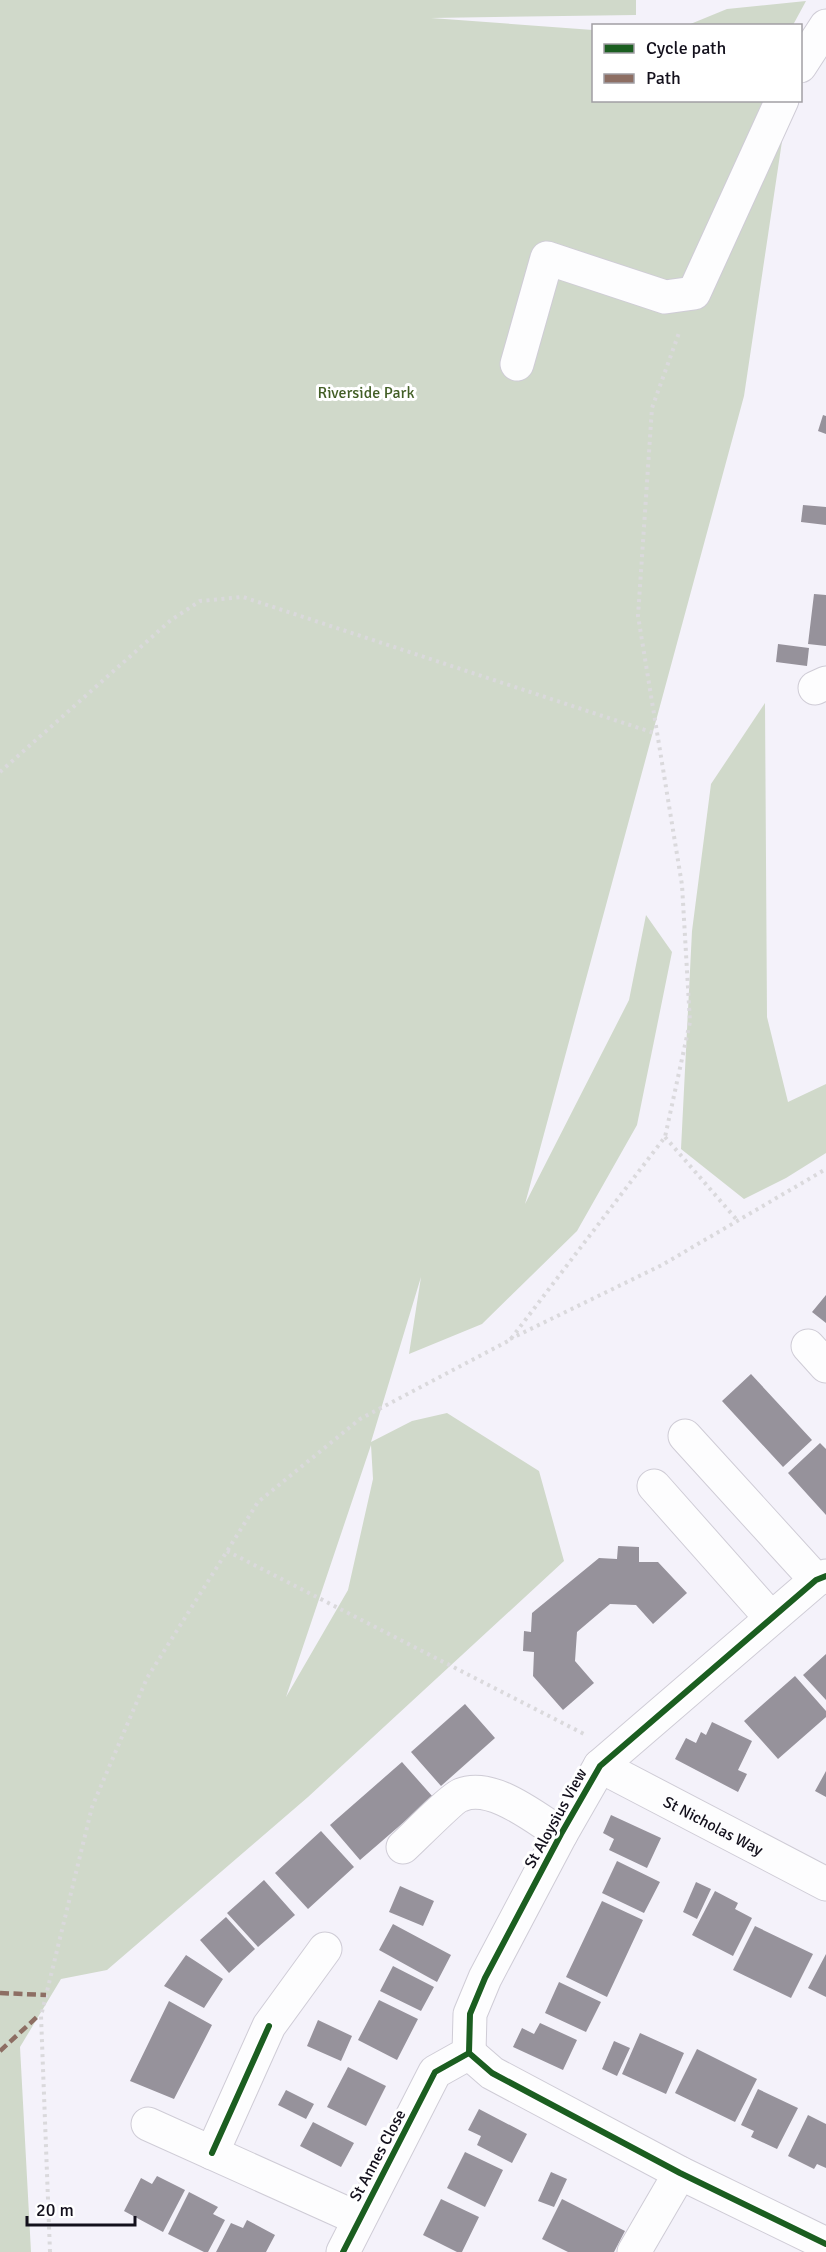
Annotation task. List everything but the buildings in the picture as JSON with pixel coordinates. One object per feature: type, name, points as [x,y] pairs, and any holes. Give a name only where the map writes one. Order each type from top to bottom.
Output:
[{"type":"street","points":[[802,64],[826,26]]},
{"type":"street","points":[[517,364],[546,258],[665,297],[694,293],[781,102]]},
{"type":"street","points":[[685,1436],[821,1578]]},
{"type":"street","points":[[654,1486],[771,1618]]},
{"type":"street","name":"St Aloysius View","points":[[469,2053],[470,2014],[484,1978],[561,1834],[608,1759],[771,1618],[821,1578]]},
{"type":"street","name":"St Nicholas Way","points":[[608,1759],[826,1884]]},
{"type":"street","points":[[403,1847],[460,1795],[487,1792],[516,1806],[561,1834]]},
{"type":"street","points":[[212,2153],[269,2026],[325,1949]]},
{"type":"street","points":[[469,2053],[492,2073],[680,2173],[826,2244]]},
{"type":"street","name":"St Annes Close","points":[[343,2252],[435,2072],[469,2053]]},
{"type":"street","points":[[148,2124],[359,2219]]},
{"type":"street","points":[[634,2252],[680,2173]]},
{"type":"path","points":[[510,1340],[665,1137],[690,1022],[682,885],[638,616],[652,408],[694,293]]},
{"type":"path","points":[[0,772],[171,620],[200,601],[243,597],[657,734]]},
{"type":"path","points":[[665,1137],[737,1220]]},
{"type":"path","points":[[50,2252],[41,2016],[92,1807],[147,1678],[258,1502],[360,1419],[510,1340],[662,1266],[826,1169]]},
{"type":"path","points":[[227,1551],[608,1759]]},
{"type":"green space","name":"Riverside Park","points":[[0,0],[636,0],[636,15],[431,18],[592,30],[592,102],[788,102],[744,396],[525,1204],[629,1000],[646,915],[672,952],[637,1125],[577,1231],[482,1324],[409,1354],[421,1277],[371,1442],[412,1421],[447,1413],[539,1471],[564,1561],[308,1797],[107,1970],[61,1979],[20,2047],[31,2252],[0,2252]],"holes":[[[371,1445],[373,1479],[348,1590],[286,1697]]]},
{"type":"green space","points":[[806,1],[794,24],[690,24],[727,9]]},
{"type":"green space","points":[[765,703],[767,1017],[788,1102],[826,1084],[826,1153],[786,1178],[744,1199],[681,1149],[692,931],[711,784]]},
{"type":"marked path","points":[[0,1993],[46,1995]]},
{"type":"marked path","points":[[0,2051],[38,2016]]},
{"type":"cycle path","points":[[343,2252],[435,2072],[469,2053],[470,2014],[485,1978],[561,1834],[600,1766],[816,1580],[826,1576]]},
{"type":"cycle path","points":[[212,2153],[269,2026]]},
{"type":"cycle path","points":[[469,2053],[492,2073],[680,2173],[826,2244]]}]
